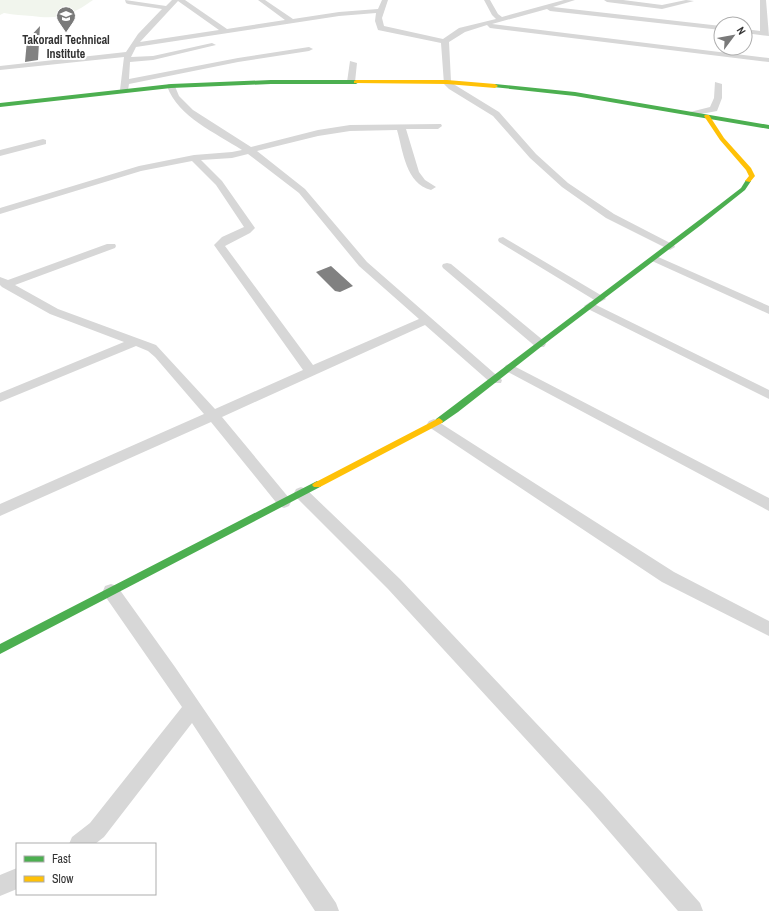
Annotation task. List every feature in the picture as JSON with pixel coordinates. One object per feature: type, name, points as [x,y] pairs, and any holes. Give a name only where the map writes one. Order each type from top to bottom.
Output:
[{"type":"street","points":[[128,0],[128,2],[167,8]]},
{"type":"street","points":[[125,86],[128,57],[151,24],[176,0]]},
{"type":"street","points":[[181,0],[225,31]]},
{"type":"street","points":[[385,0],[378,24],[384,30],[445,42]]},
{"type":"street","points":[[487,0],[494,15],[500,20]]},
{"type":"street","points":[[445,42],[456,33],[572,0]]},
{"type":"street","points":[[607,0],[662,7],[691,0]]},
{"type":"street","points":[[753,32],[766,33],[763,0]]},
{"type":"street","points":[[263,1],[291,22]]},
{"type":"street","points":[[263,1],[272,1]]},
{"type":"street","points":[[542,8],[713,27]]},
{"type":"street","points":[[136,45],[352,13],[381,11]]},
{"type":"street","points":[[483,25],[769,60]]},
{"type":"street","points":[[445,42],[447,82],[452,87],[496,114],[533,156],[565,185],[610,216],[670,248]]},
{"type":"street","points":[[0,68],[128,57],[153,58],[212,45]]},
{"type":"street","points":[[0,106],[125,86],[238,60],[309,49]]},
{"type":"street","points":[[351,82],[353,63]]},
{"type":"street","points":[[125,86],[447,82],[569,93],[769,127]]},
{"type":"street","points":[[693,114],[714,109],[718,98],[718,84]]},
{"type":"street","points":[[171,86],[175,97],[190,112],[250,150],[302,191],[363,264],[496,380]]},
{"type":"street","points":[[0,648],[434,424],[496,380],[590,306],[670,248],[743,189],[752,176],[749,169],[722,139],[707,116]]},
{"type":"street","points":[[0,211],[112,176],[194,158],[232,155],[318,133],[350,128],[438,126]]},
{"type":"street","points":[[401,127],[414,172],[422,182],[431,187]]},
{"type":"street","points":[[0,153],[43,142]]},
{"type":"street","points":[[194,158],[219,183],[250,228],[244,233],[223,241],[219,245],[310,370]]},
{"type":"street","points":[[503,240],[600,299]]},
{"type":"street","points":[[3,283],[111,246]]},
{"type":"street","points":[[656,258],[769,310]]},
{"type":"street","points":[[447,266],[540,344]]},
{"type":"street","points":[[3,283],[42,306],[70,319],[152,348],[212,414],[284,502]]},
{"type":"street","points":[[590,306],[769,395]]},
{"type":"street","points":[[0,510],[310,370],[426,320]]},
{"type":"street","points":[[0,398],[136,342]]},
{"type":"street","points":[[510,368],[769,505]]},
{"type":"street","points":[[434,424],[668,577],[769,628]]},
{"type":"street","points":[[301,493],[394,584],[596,801],[692,911]]},
{"type":"street","points":[[111,591],[192,708],[328,911]]},
{"type":"street","points":[[80,843],[97,830],[112,812],[192,708]]},
{"type":"street","points":[[0,886],[16,878]]},
{"type":"shaded area","points":[[0,0],[93,0],[72,13],[58,17],[42,17],[4,13],[0,15]]},
{"type":"building","points":[[40,26],[38,60],[25,62],[27,40]]},
{"type":"building","points":[[331,266],[353,286],[340,292],[335,291],[316,272]]},
{"type":"traffic: fast","points":[[0,105],[171,86],[271,82],[356,82]]},
{"type":"traffic: fast","points":[[495,86],[575,94],[769,127]]},
{"type":"traffic: fast","points":[[439,421],[699,224],[743,189],[748,181]]},
{"type":"traffic: fast","points":[[0,649],[317,485]]},
{"type":"traffic: slow","points":[[356,82],[447,82],[495,86]]},
{"type":"traffic: slow","points":[[707,116],[722,139],[749,169],[752,176],[748,181]]},
{"type":"traffic: slow","points":[[317,485],[439,421]]},
{"type":"place","name":"Takoradi Technical Institute","points":[[66,33]]}]
